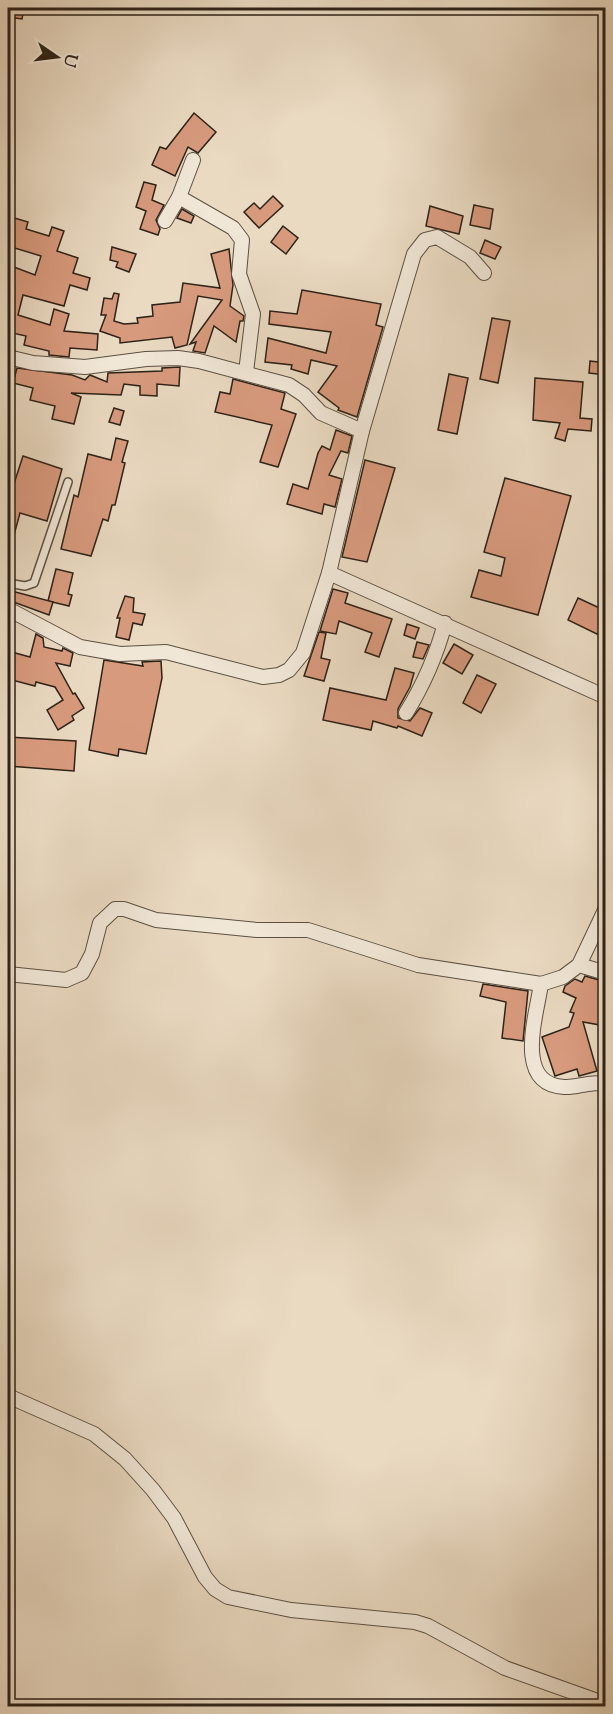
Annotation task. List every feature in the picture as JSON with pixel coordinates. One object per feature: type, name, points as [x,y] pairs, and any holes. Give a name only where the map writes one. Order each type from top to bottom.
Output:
[{"type":"street","points":[[165,222],[179,197],[193,160]]},
{"type":"street","points":[[179,197],[233,228],[242,240],[239,274],[253,314],[246,372]]},
{"type":"street","points":[[8,609],[80,647],[120,654],[175,653],[263,677],[279,675],[298,662],[329,573],[362,431],[418,245],[430,238],[446,241],[470,257],[484,273]]},
{"type":"street","points":[[8,357],[33,363],[85,367],[105,363],[178,358],[246,372],[289,385],[304,395],[321,413],[362,431]]},
{"type":"street","points":[[329,573],[606,697]]},
{"type":"street","points":[[406,713],[423,686],[436,657],[445,623]]},
{"type":"street","points":[[8,974],[66,980],[82,973],[92,954],[100,924],[115,909],[124,909],[156,920],[257,930],[308,930],[418,965],[541,984],[563,977],[579,965],[606,908]]},
{"type":"street","points":[[579,965],[606,973]]},
{"type":"street","points":[[541,984],[531,1046],[531,1061],[547,1080],[559,1086],[594,1082],[606,1085]]},
{"type":"street","points":[[8,1396],[94,1434],[125,1460],[153,1490],[174,1518],[205,1577],[214,1589],[228,1597],[291,1610],[415,1622],[428,1626],[505,1668],[606,1704]]},
{"type":"lane","points":[[8,583],[25,586],[34,583],[68,482]]},
{"type":"building","points":[[8,8],[24,8],[22,19],[8,17]]},
{"type":"building","points":[[194,113],[216,132],[198,153],[188,147],[175,176],[152,165],[160,147],[166,149]]},
{"type":"building","points":[[144,182],[156,185],[152,200],[164,205],[156,220],[160,229],[158,235],[140,229],[146,211],[136,207]]},
{"type":"building","points":[[273,196],[283,206],[259,228],[244,212],[254,203],[260,209]]},
{"type":"building","points":[[474,205],[493,209],[490,229],[470,225]]},
{"type":"building","points":[[430,206],[463,216],[459,234],[426,226]]},
{"type":"building","points":[[182,209],[194,216],[191,223],[177,218]]},
{"type":"building","points":[[11,217],[28,222],[26,229],[49,236],[52,227],[64,231],[57,251],[78,258],[73,273],[90,278],[87,290],[70,285],[64,306],[23,295],[18,315],[50,325],[54,309],[69,314],[64,331],[98,334],[97,350],[70,348],[69,357],[49,355],[49,351],[24,345],[26,336],[8,332],[8,292],[14,267],[35,275],[41,256],[8,246]]},
{"type":"building","points":[[283,226],[298,238],[286,254],[271,242]]},
{"type":"building","points":[[485,240],[501,247],[495,259],[480,253]]},
{"type":"building","points":[[112,247],[136,254],[129,272],[116,267],[118,262],[110,260]]},
{"type":"building","points":[[229,249],[233,285],[230,306],[244,316],[243,321],[240,321],[236,342],[214,326],[205,353],[193,351],[196,342],[190,344],[222,300],[198,296],[187,345],[175,348],[172,337],[120,343],[120,338],[100,331],[106,315],[101,315],[104,298],[112,299],[114,293],[119,294],[114,321],[124,324],[138,323],[137,318],[153,316],[152,305],[180,302],[183,283],[220,288],[211,254]]},
{"type":"building","points":[[302,290],[381,304],[376,325],[383,327],[357,417],[338,410],[339,408],[318,392],[337,366],[311,360],[308,374],[291,369],[292,365],[265,362],[268,338],[326,353],[331,332],[269,324],[270,311],[297,314]]},
{"type":"building","points":[[492,318],[510,321],[498,383],[480,379]]},
{"type":"building","points":[[590,361],[606,363],[606,375],[589,373]]},
{"type":"building","points":[[180,367],[179,386],[157,384],[157,396],[140,395],[140,386],[124,384],[121,395],[71,393],[81,397],[74,424],[52,419],[55,406],[30,400],[33,388],[13,383],[17,368],[72,375],[85,380],[90,375],[107,382],[108,373],[162,371],[162,368]]},
{"type":"building","points":[[449,374],[468,378],[457,434],[438,430]]},
{"type":"building","points":[[535,378],[583,382],[580,418],[592,419],[591,431],[568,429],[565,441],[555,438],[560,423],[533,420]]},
{"type":"building","points":[[233,379],[285,393],[281,409],[296,414],[278,467],[260,462],[272,425],[215,412],[220,392],[230,394]]},
{"type":"building","points":[[114,408],[124,411],[120,425],[109,422]]},
{"type":"building","points":[[336,430],[352,436],[348,453],[341,451],[329,475],[342,479],[335,507],[324,504],[322,514],[287,504],[293,484],[308,489],[318,453],[322,446],[330,450]]},
{"type":"building","points":[[116,438],[128,441],[122,462],[125,463],[115,505],[112,505],[108,521],[103,519],[91,556],[61,549],[74,495],[78,497],[88,454],[111,460]]},
{"type":"building","points":[[23,456],[62,469],[47,521],[20,513],[11,546],[8,545],[10,496]]},
{"type":"building","points":[[365,460],[395,468],[367,562],[342,557]]},
{"type":"building","points":[[505,478],[571,496],[538,615],[471,597],[479,570],[501,576],[505,558],[484,552]]},
{"type":"building","points":[[56,569],[73,573],[68,594],[72,595],[69,606],[48,601]]},
{"type":"building","points":[[333,589],[348,593],[345,603],[392,619],[379,657],[365,652],[372,633],[339,621],[336,634],[320,631]]},
{"type":"building","points":[[8,590],[53,602],[49,615],[8,600]]},
{"type":"building","points":[[125,596],[134,598],[133,612],[145,614],[142,625],[133,623],[129,640],[116,637],[120,618],[117,618]]},
{"type":"building","points":[[578,598],[606,611],[606,627],[601,636],[568,620]]},
{"type":"building","points":[[407,624],[419,628],[415,639],[404,635]]},
{"type":"building","points":[[319,632],[326,633],[321,658],[330,660],[324,681],[304,676]]},
{"type":"building","points":[[36,634],[43,638],[44,647],[62,651],[63,648],[73,653],[70,666],[56,663],[73,694],[75,693],[84,708],[72,716],[74,720],[58,730],[47,710],[63,700],[55,687],[36,682],[35,686],[8,679],[8,651],[30,657]]},
{"type":"building","points":[[417,642],[429,645],[423,659],[413,657]]},
{"type":"building","points":[[454,644],[473,655],[462,674],[443,663]]},
{"type":"building","points":[[104,660],[143,666],[142,662],[161,661],[162,678],[146,754],[119,749],[118,756],[89,750]]},
{"type":"building","points":[[395,668],[414,673],[410,687],[398,709],[398,718],[410,721],[420,708],[432,713],[422,736],[398,726],[397,728],[373,721],[371,730],[323,720],[330,688],[386,700]]},
{"type":"building","points":[[477,675],[496,684],[481,713],[463,703]]},
{"type":"building","points":[[8,737],[76,741],[74,771],[8,766]]},
{"type":"building","points":[[585,976],[606,982],[601,1000],[606,1001],[606,1026],[583,1022],[597,1071],[579,1076],[577,1069],[555,1076],[542,1037],[569,1027],[574,1013],[570,1012],[576,998],[563,992],[565,986],[575,979],[582,982]]},
{"type":"building","points":[[483,984],[528,991],[523,1041],[502,1038],[506,1002],[480,996]]}]
